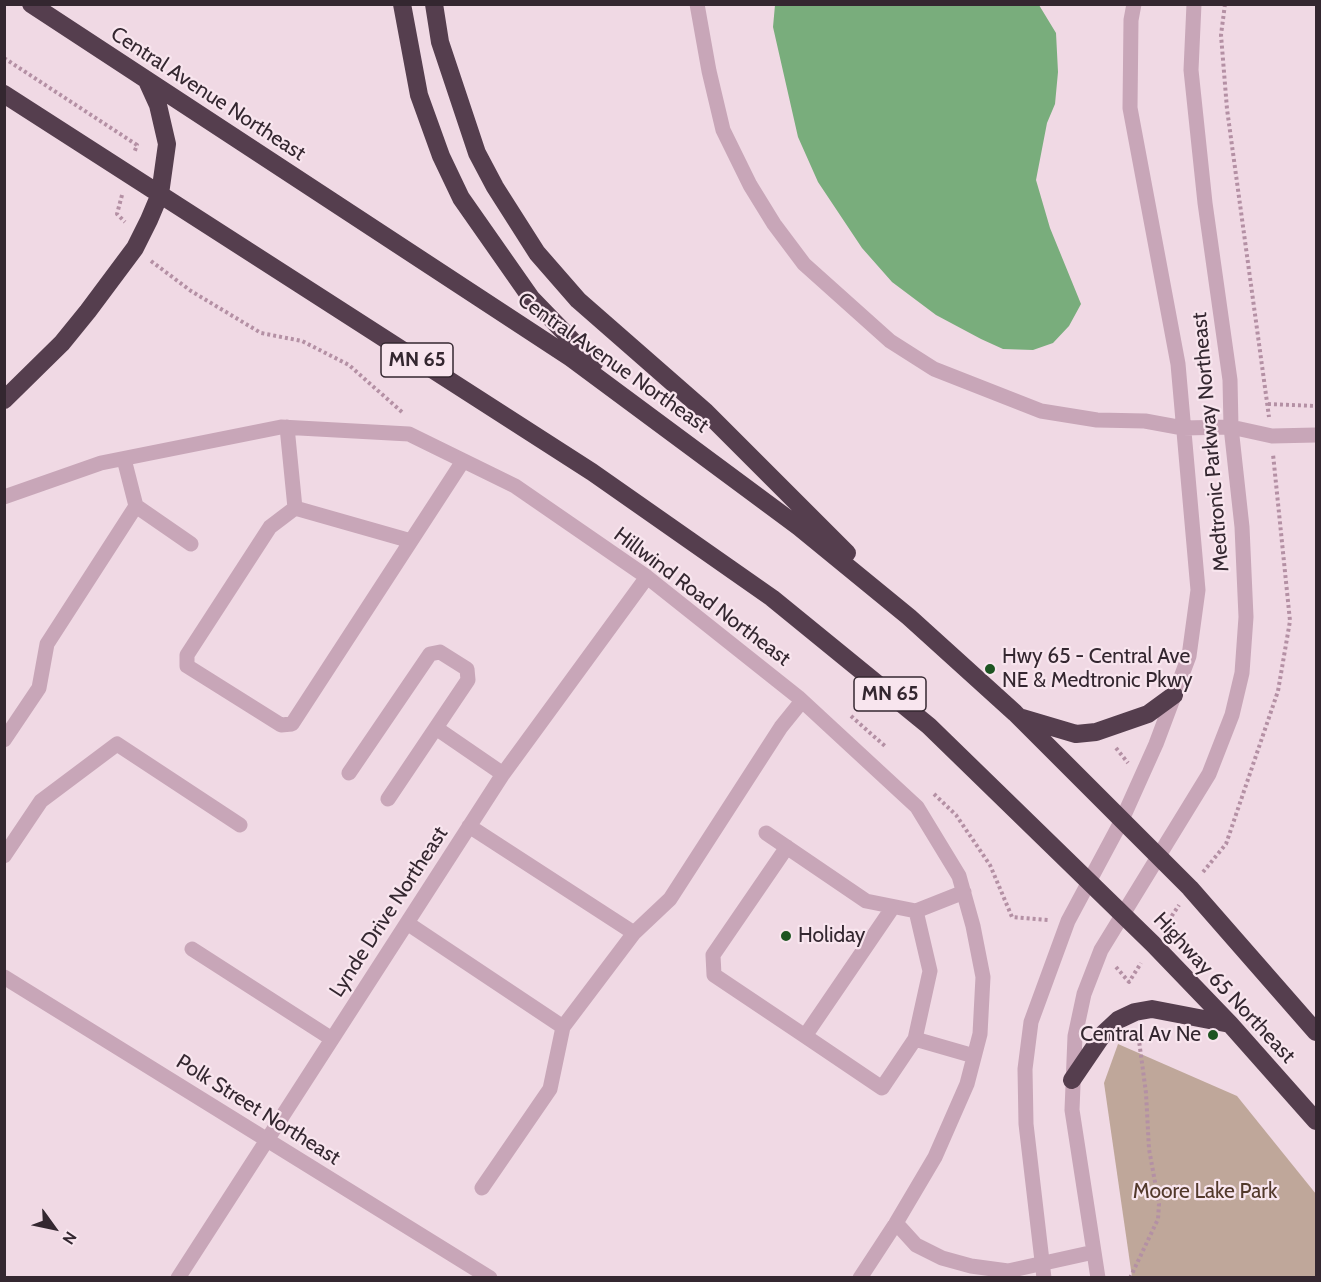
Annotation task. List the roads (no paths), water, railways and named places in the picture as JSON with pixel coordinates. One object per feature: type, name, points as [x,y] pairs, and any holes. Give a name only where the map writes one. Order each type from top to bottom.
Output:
[{"type":"highway","name":"Central Avenue Northeast","points":[[31,4],[148,83],[571,358],[800,527],[909,617],[1019,717],[1156,856]]},
{"type":"highway","points":[[402,4],[419,95],[441,156],[461,198],[531,298],[553,324],[643,410]]},
{"type":"highway","points":[[434,4],[440,42],[477,153],[495,187],[537,253],[578,300],[706,412],[909,617]]},
{"type":"highway","points":[[4,400],[62,343],[95,303],[135,248],[160,194],[166,144],[158,105],[148,83]]},
{"type":"highway","name":"MN 65","points":[[4,94],[592,472],[772,598],[930,726],[1122,914]]},
{"type":"highway","points":[[1019,717],[1076,734],[1096,732],[1148,714],[1174,695]]},
{"type":"highway","name":"Highway 65 Northeast","points":[[1156,856],[1190,888],[1317,1032]]},
{"type":"highway","name":"Highway 65 Northeast","points":[[1122,914],[1230,1024],[1317,1121]]},
{"type":"highway","points":[[1072,1080],[1104,1033],[1118,1020],[1136,1012],[1152,1009],[1230,1024]]},
{"type":"street","points":[[697,4],[723,130],[750,185],[774,224],[804,264],[847,305],[890,341],[934,369],[1041,411],[1097,420],[1145,421],[1183,428],[1232,427],[1272,436],[1317,435]]},
{"type":"street","name":"Medtronic Parkway Northeast","points":[[1121,822],[1156,744],[1189,656],[1198,590],[1178,364],[1130,108],[1131,20],[1134,4]]},
{"type":"street","name":"Medtronic Parkway Northeast","points":[[1156,856],[1209,774],[1232,715],[1242,674],[1246,617],[1242,527],[1232,427],[1230,380],[1205,204],[1191,70],[1194,4]]},
{"type":"street","points":[[287,427],[295,508]]},
{"type":"street","name":"Hillwind Road Northeast","points":[[4,497],[101,463],[287,427],[409,434],[515,486],[647,577],[802,701],[917,807],[959,876],[983,977],[980,1034],[967,1084],[935,1156],[896,1223],[860,1278]]},
{"type":"street","points":[[124,459],[136,506],[191,544]]},
{"type":"street","points":[[295,508],[270,527],[187,655],[187,666],[281,725],[292,724],[463,461]]},
{"type":"street","points":[[4,740],[39,688],[47,644],[136,506]]},
{"type":"street","points":[[295,508],[411,541]]},
{"type":"street","name":"Lynde Drive Northeast","points":[[178,1278],[503,774],[647,577]]},
{"type":"street","points":[[349,773],[430,654],[440,652],[467,669],[468,680],[388,799]]},
{"type":"street","points":[[482,1188],[550,1089],[563,1027],[634,933],[670,899],[781,727],[802,701]]},
{"type":"street","points":[[436,728],[503,774]]},
{"type":"street","points":[[4,856],[40,801],[117,744],[240,825]]},
{"type":"street","points":[[1043,1271],[1029,1157],[1025,1069],[1031,1022],[1068,921],[1121,822]]},
{"type":"street","points":[[469,826],[634,933]]},
{"type":"street","points":[[766,833],[866,901],[916,911],[964,892]]},
{"type":"street","points":[[787,847],[713,955],[714,975],[882,1088],[915,1039],[930,971],[916,911]]},
{"type":"street","points":[[1098,1278],[1072,1110],[1075,1036],[1084,994],[1101,950],[1156,856]]},
{"type":"street","points":[[806,1036],[893,907]]},
{"type":"street","points":[[407,923],[563,1027]]},
{"type":"street","points":[[192,949],[332,1039]]},
{"type":"street","name":"Polk Street Northeast","points":[[4,976],[490,1278]]},
{"type":"street","points":[[915,1039],[974,1056]]},
{"type":"street","points":[[896,1223],[916,1245],[942,1258],[971,1266],[1008,1271],[1043,1271],[1094,1252]]},
{"type":"place","name":"Hwy 65 - Central Ave NE & Medtronic Pkwy","points":[[990,669]]},
{"type":"place","name":"Holiday","points":[[786,936]]},
{"type":"place","name":"Central Av Ne","points":[[1213,1035]]},
{"type":"park label","name":"Moore Lake Park","points":[[1205,1192]]}]
